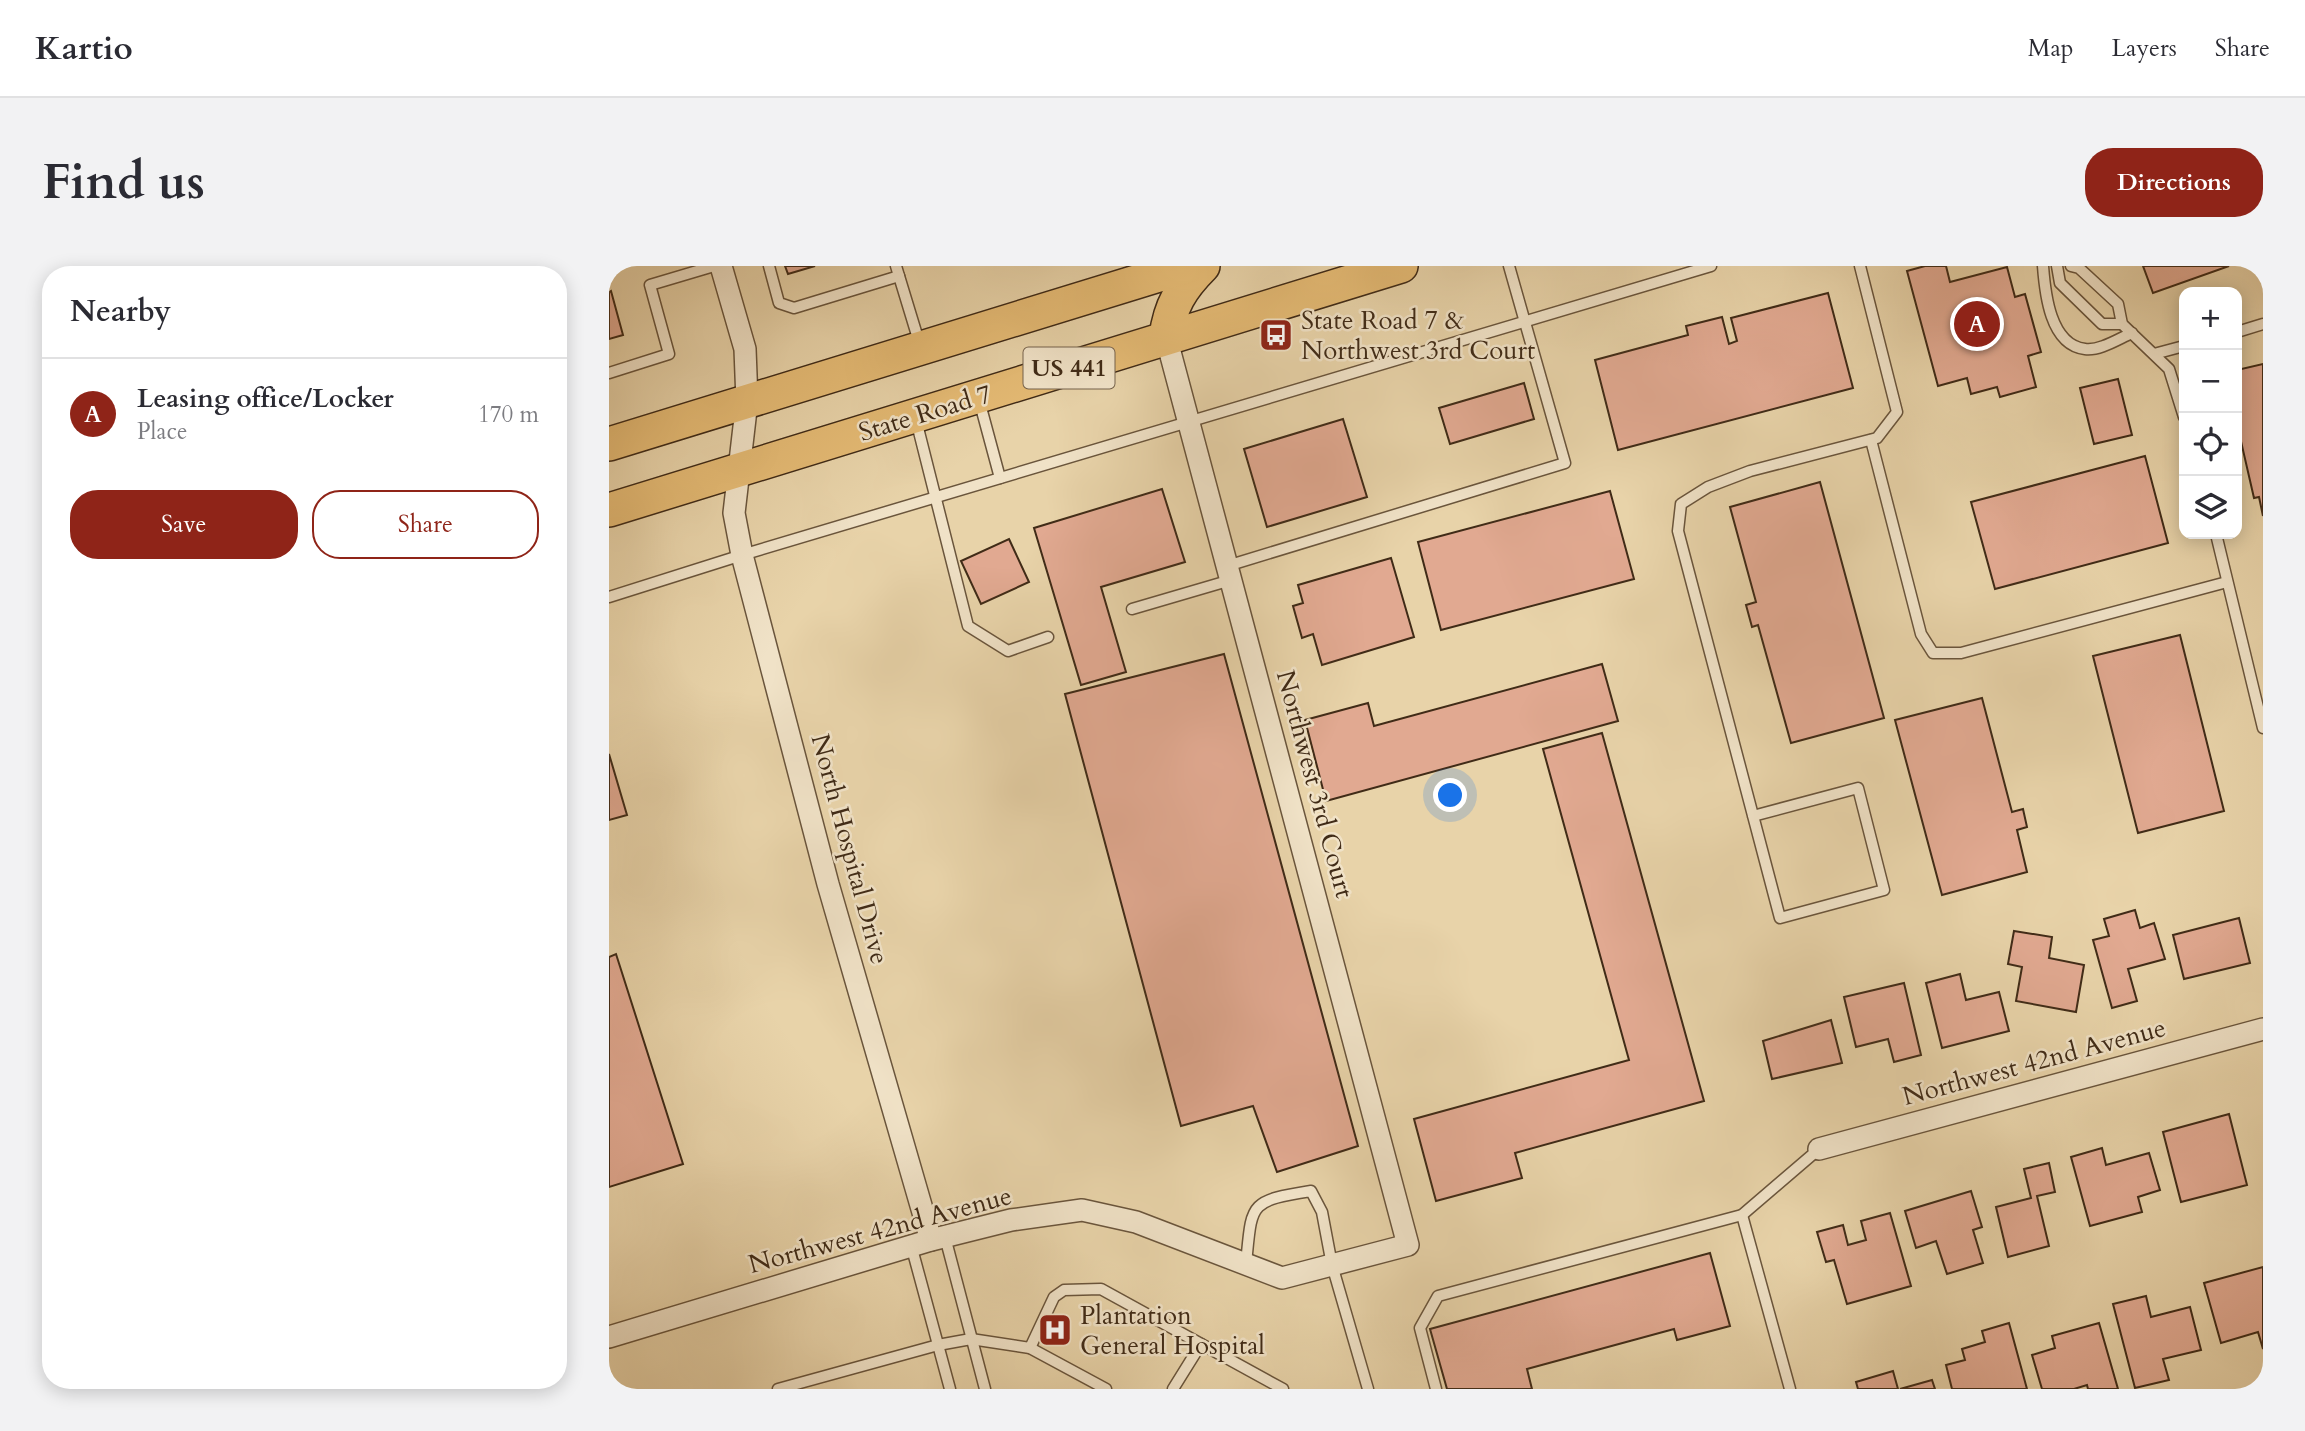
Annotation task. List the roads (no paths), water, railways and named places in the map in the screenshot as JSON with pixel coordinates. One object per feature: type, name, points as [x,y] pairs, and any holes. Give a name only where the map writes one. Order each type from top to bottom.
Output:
[{"type":"main road","name":"US 441","points":[[609,444],[1188,266]]},
{"type":"main road","points":[[1166,337],[1169,315],[1178,293],[1203,266]]},
{"type":"main road","name":"State Road 7","points":[[609,510],[1401,266]]},
{"type":"street","name":"North Hospital Drive","points":[[721,266],[745,349],[747,401],[734,513],[742,555],[828,884],[929,1241]]},
{"type":"street","name":"Northwest 3rd Court","points":[[1166,337],[1409,1245]]},
{"type":"street","name":"Northwest 42nd Avenue","points":[[1819,1149],[2263,1029]]},
{"type":"street","name":"Northwest 42nd Avenue","points":[[609,1337],[929,1241],[1011,1220],[1082,1210],[1136,1222],[1282,1278],[1409,1245]]},
{"type":"lane","points":[[609,373],[669,354],[650,285],[714,266]]},
{"type":"lane","points":[[769,266],[779,303],[794,308],[897,271],[921,348]]},
{"type":"lane","points":[[1132,609],[1229,573],[1565,463],[1509,266]]},
{"type":"lane","points":[[609,597],[1711,266]]},
{"type":"lane","points":[[2043,266],[2045,296],[2056,326],[2069,342],[2084,349],[2097,348],[2132,333]]},
{"type":"lane","points":[[2057,266],[2060,283],[2102,324],[2122,324]]},
{"type":"lane","points":[[2071,266],[2079,268],[2118,304],[2122,324],[2169,369],[2183,413]]},
{"type":"lane","points":[[1753,816],[1858,788],[1884,890],[1780,918],[1753,816],[1678,531],[1681,504],[1708,487],[1750,471],[1877,438],[1897,412],[1861,269]]},
{"type":"lane","points":[[2242,330],[2263,324]]},
{"type":"lane","points":[[2154,354],[2179,347]]},
{"type":"lane","points":[[978,396],[1000,478]]},
{"type":"lane","points":[[915,416],[968,626],[1008,651],[1048,637]]},
{"type":"lane","points":[[1871,440],[1921,634],[1933,653],[1961,653],[2227,582]]},
{"type":"lane","points":[[2217,539],[2263,728]]},
{"type":"lane","points":[[1436,1389],[1420,1328],[1439,1296],[1742,1215],[1819,1149]]},
{"type":"lane","points":[[1246,1264],[1252,1213],[1264,1200],[1311,1191],[1322,1212],[1332,1265],[1368,1389]]},
{"type":"lane","points":[[1742,1215],[1790,1389]]},
{"type":"lane","points":[[929,1241],[971,1339],[985,1389]]},
{"type":"lane","points":[[929,1241],[938,1345],[950,1389]]},
{"type":"lane","points":[[1030,1348],[1054,1297],[1064,1290],[1081,1287],[1101,1289],[1283,1389]]},
{"type":"lane","points":[[780,1389],[938,1345],[971,1339],[1030,1348],[1105,1389]]},
{"type":"lane","points":[[1173,1389],[1201,1344]]},
{"type":"place","name":"Leasing office/Locker","points":[[1977,324]]},
{"type":"place","name":"State Road 7 & Northwest 3rd Court","points":[[1276,335]]},
{"type":"place","name":"Plantation General Hospital","points":[[1055,1330]]}]
